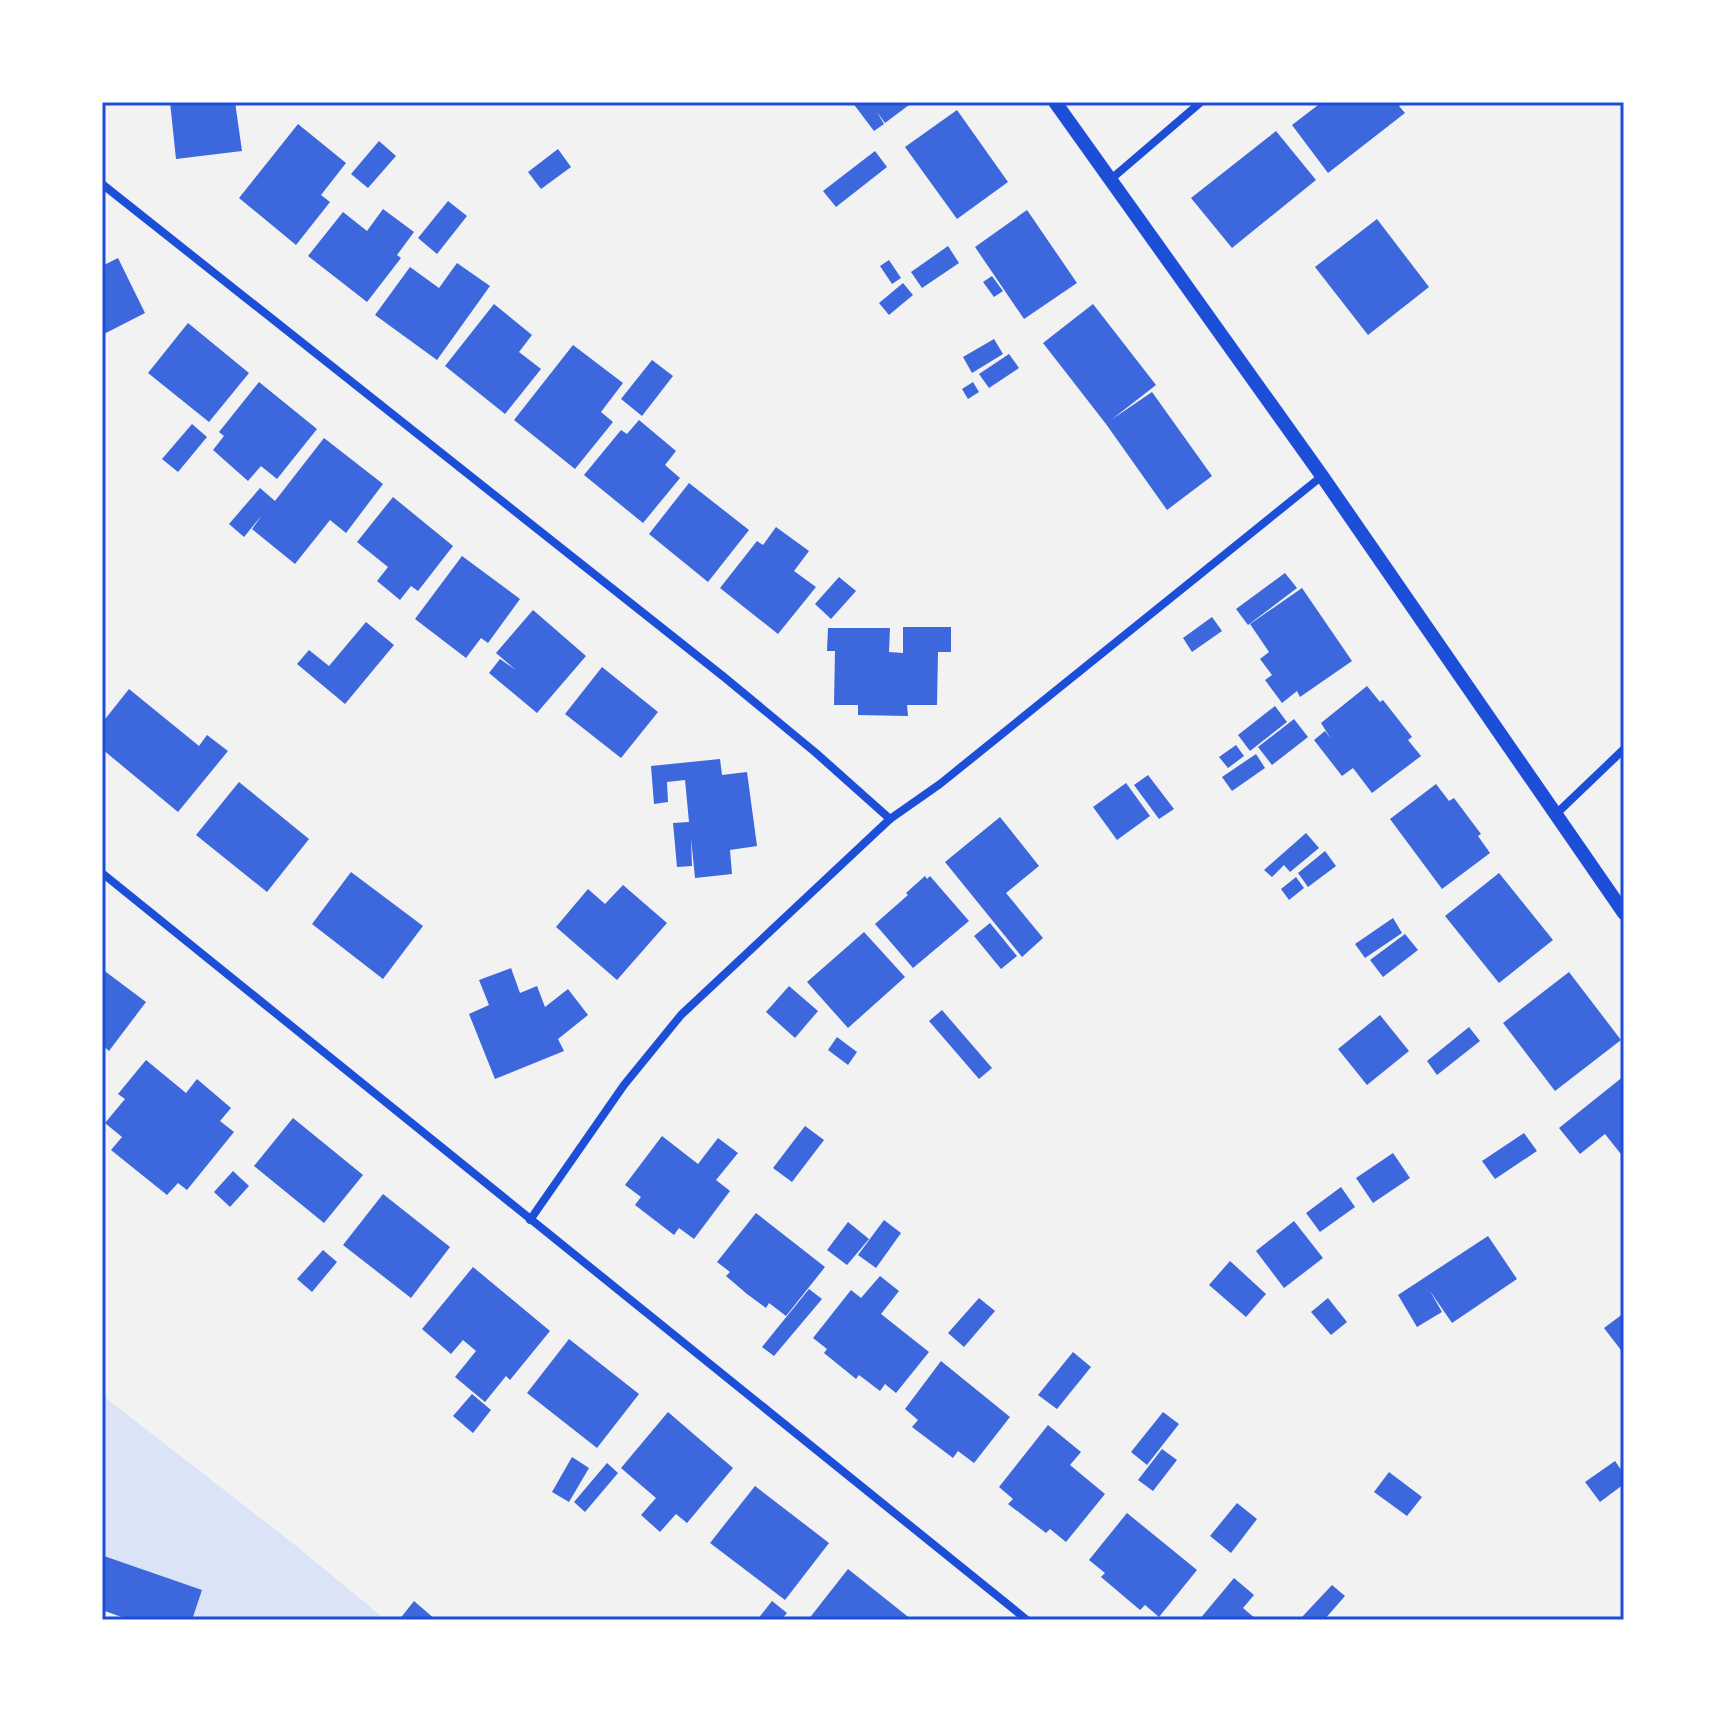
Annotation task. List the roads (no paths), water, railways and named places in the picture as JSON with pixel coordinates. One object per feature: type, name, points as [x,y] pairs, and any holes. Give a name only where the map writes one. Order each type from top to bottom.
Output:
[{"type":"street","points":[[1055,102],[1322,476],[1554,816],[1624,913]]},
{"type":"street","points":[[1109,180],[1201,102]]},
{"type":"street","points":[[102,184],[724,677],[890,819]]},
{"type":"street","points":[[530,1220],[624,1085],[681,1015],[890,819],[940,784],[1322,476]]},
{"type":"street","points":[[1554,816],[1624,749]]},
{"type":"street","points":[[102,873],[1027,1620]]}]
